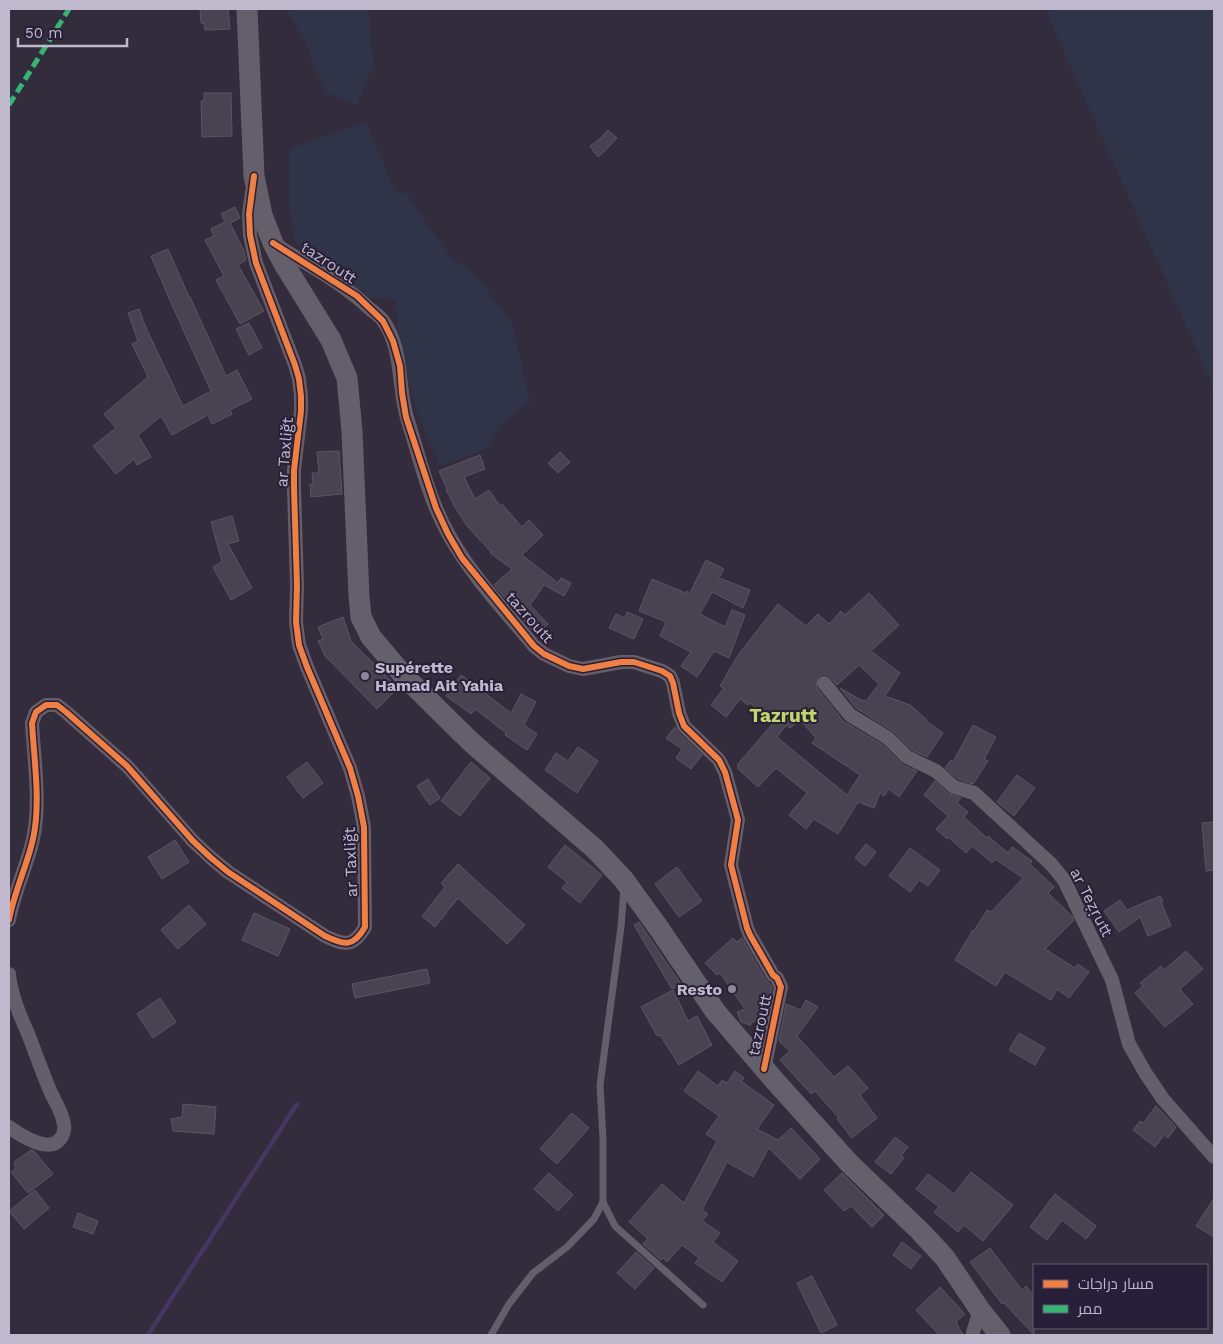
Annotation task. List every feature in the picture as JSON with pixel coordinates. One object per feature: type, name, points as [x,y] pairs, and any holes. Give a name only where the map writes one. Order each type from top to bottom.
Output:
[{"type":"main road","points":[[247,9],[254,176],[262,215],[273,243],[289,272],[331,340],[347,378],[352,431],[361,617],[371,637],[404,676],[471,742],[595,850],[624,880],[715,1011],[764,1069],[849,1163],[920,1231],[945,1258],[980,1310],[1000,1335]]},
{"type":"street","name":"ar Taxliǧt","points":[[9,920],[12,902],[27,864],[38,810],[32,723],[36,712],[46,705],[57,705],[127,766],[193,841],[228,872],[325,936],[339,942],[351,942],[359,937],[364,927],[364,827],[358,796],[350,768],[299,645],[296,622],[294,470],[301,396],[295,365],[256,263],[250,236],[249,214],[254,176]]},
{"type":"street","name":"tazroutt","points":[[273,243],[357,296],[383,321],[393,341],[400,366],[406,417],[436,508],[448,534],[462,558],[534,646],[544,654],[569,666],[583,669],[621,662],[634,662],[662,671],[670,676],[684,726],[719,760],[725,772],[738,820],[731,864],[747,928],[781,988],[764,1069]]},
{"type":"street","name":"ar Teẓṛutt","points":[[824,683],[850,715],[888,738],[907,757],[936,771],[954,787],[974,793],[1051,864],[1064,880],[1112,980],[1129,1044],[1163,1099],[1214,1157]]},
{"type":"street","points":[[9,974],[15,1002],[63,1117],[65,1127],[62,1138],[57,1143],[51,1145],[37,1143],[9,1127]]},
{"type":"street","points":[[973,1335],[980,1310]]},
{"type":"lane","points":[[624,880],[621,926],[600,1085],[603,1139],[603,1202],[615,1226],[703,1305]]},
{"type":"lane","points":[[490,1335],[509,1304],[533,1273],[567,1247],[594,1219],[603,1202]]},
{"type":"shaded area","points":[[285,9],[368,9],[374,64],[357,105],[327,93],[314,67],[305,40]]},
{"type":"shaded area","points":[[1045,9],[1214,9],[1214,388]]},
{"type":"shaded area","points":[[366,122],[396,194],[405,192],[449,255],[475,275],[512,323],[530,402],[502,423],[487,449],[440,465],[416,410],[400,345],[395,300],[369,297],[295,243],[289,205],[289,149]]},
{"type":"building","points":[[200,9],[228,9],[230,29],[205,30],[204,23],[201,23]]},
{"type":"building","points":[[204,93],[231,93],[232,136],[202,137],[201,101],[204,101]]},
{"type":"building","points":[[608,130],[617,138],[598,157],[590,146]]},
{"type":"building","points":[[235,207],[240,218],[230,223],[244,251],[246,260],[238,265],[264,311],[240,324],[216,280],[224,276],[205,240],[214,236],[211,229],[225,222],[221,214]]},
{"type":"building","points":[[168,249],[226,376],[237,370],[252,399],[230,410],[232,414],[212,424],[208,415],[172,435],[161,416],[138,435],[151,457],[137,465],[134,459],[116,474],[93,446],[116,428],[104,414],[148,377],[132,344],[138,341],[128,313],[139,309],[183,406],[211,391],[151,256]]},
{"type":"building","points":[[249,323],[262,348],[249,355],[236,329]]},
{"type":"building","points":[[339,451],[342,494],[311,497],[310,484],[313,484],[312,473],[319,473],[317,452]]},
{"type":"building","points":[[560,452],[570,462],[558,473],[548,463]]},
{"type":"building","points":[[480,455],[485,469],[464,477],[475,499],[489,490],[500,506],[502,504],[522,527],[529,520],[543,535],[522,555],[558,583],[561,578],[571,583],[564,596],[544,585],[530,605],[548,624],[536,635],[494,585],[512,569],[490,553],[467,526],[446,490],[439,471]]},
{"type":"building","points":[[232,516],[239,541],[228,544],[252,588],[231,600],[213,567],[222,562],[211,522]]},
{"type":"building","points":[[706,560],[724,569],[719,578],[750,590],[743,608],[712,592],[700,614],[725,627],[732,610],[745,615],[729,658],[714,651],[697,677],[681,666],[691,652],[660,636],[666,622],[639,611],[652,579],[690,593]]},
{"type":"building","points":[[869,593],[899,625],[871,651],[900,673],[885,696],[910,705],[926,721],[943,733],[927,757],[912,750],[893,731],[856,708],[840,688],[866,701],[879,684],[859,665],[837,685],[828,675],[823,674],[819,676],[816,680],[817,688],[843,721],[883,745],[903,765],[917,771],[899,797],[889,789],[884,796],[880,793],[874,808],[858,802],[838,834],[814,819],[806,829],[789,815],[807,793],[776,768],[758,787],[738,769],[738,764],[774,722],[750,703],[748,705],[740,699],[726,717],[711,705],[724,688],[720,686],[738,655],[778,604],[806,626],[818,614],[829,624],[841,611],[845,615]],"holes":[[[800,720],[816,738],[812,743],[860,775],[847,795],[777,737],[786,725],[790,728]]]},
{"type":"building","points":[[627,612],[643,619],[634,639],[609,628],[616,614],[625,618]]},
{"type":"building","name":"Supérette Hamad Ait Yahia","points":[[343,617],[351,641],[398,688],[377,709],[325,656],[318,641],[323,639],[318,627]]},
{"type":"building","points":[[461,675],[511,713],[521,694],[536,702],[524,725],[537,734],[527,750],[505,735],[506,733],[475,709],[471,714],[446,696]]},
{"type":"building","points":[[973,725],[996,737],[984,759],[988,761],[973,784],[958,779],[945,768],[951,760],[953,762]]},
{"type":"building","points":[[675,727],[702,755],[691,769],[676,758],[682,749],[666,738]]},
{"type":"building","points":[[578,747],[598,761],[577,793],[545,770],[556,753],[568,761]]},
{"type":"building","points":[[307,762],[323,783],[303,798],[287,777]]},
{"type":"building","points":[[471,762],[490,778],[460,816],[441,801]]},
{"type":"building","points":[[1017,775],[1035,788],[1014,816],[997,802]]},
{"type":"building","points":[[428,779],[440,798],[430,805],[417,786]]},
{"type":"building","points":[[935,781],[949,794],[961,798],[957,803],[968,812],[964,817],[987,838],[988,836],[1008,853],[1012,847],[1032,861],[1030,864],[1054,887],[1048,893],[1072,916],[1074,920],[1045,949],[1075,968],[1078,964],[1089,972],[1069,998],[1057,989],[1051,1000],[1005,972],[996,986],[955,960],[987,910],[991,912],[1023,878],[995,859],[992,863],[972,846],[966,853],[936,829],[948,816],[924,795]]},
{"type":"building","points":[[1214,822],[1214,870],[1206,871],[1202,823]]},
{"type":"building","points":[[175,840],[189,862],[162,879],[148,857]]},
{"type":"building","points":[[866,844],[876,852],[865,866],[855,858]]},
{"type":"building","points":[[565,845],[602,875],[580,903],[562,888],[567,882],[548,867]]},
{"type":"building","points":[[910,848],[940,870],[928,886],[919,880],[910,892],[889,876]]},
{"type":"building","points":[[458,864],[525,925],[507,944],[458,898],[435,927],[422,916],[445,887],[441,883]]},
{"type":"building","points":[[677,867],[702,901],[679,917],[655,884]]},
{"type":"building","points":[[1160,896],[1171,926],[1148,936],[1140,917],[1119,932],[1104,911],[1120,900],[1127,910]]},
{"type":"building","points":[[189,905],[206,924],[178,949],[161,930]]},
{"type":"building","points":[[254,913],[290,929],[278,956],[242,940]]},
{"type":"building","points":[[639,922],[681,984],[672,989],[634,925]]},
{"type":"building","points":[[733,938],[737,942],[742,938],[772,988],[768,996],[770,997],[763,1030],[756,1027],[765,1012],[750,1025],[741,1022],[737,1012],[745,1009],[720,973],[717,975],[705,963]]},
{"type":"building","points":[[1186,951],[1203,969],[1180,989],[1193,1004],[1165,1027],[1135,993],[1143,986],[1140,983],[1161,966],[1164,970]]},
{"type":"building","points":[[427,969],[430,983],[355,998],[352,984]]},
{"type":"building","points":[[673,990],[688,1021],[697,1016],[712,1045],[679,1065],[660,1035],[657,1036],[641,1007]]},
{"type":"building","points":[[160,998],[176,1022],[153,1038],[137,1014]]},
{"type":"building","points":[[806,1000],[818,1007],[797,1036],[834,1077],[848,1066],[868,1088],[860,1095],[877,1118],[852,1138],[837,1119],[839,1118],[815,1091],[811,1094],[780,1060],[790,1051],[779,1041],[786,1004],[801,1010]]},
{"type":"building","points":[[1019,1033],[1045,1048],[1035,1065],[1009,1050]]},
{"type":"building","points":[[698,1071],[718,1086],[722,1080],[727,1083],[735,1071],[744,1078],[741,1081],[774,1105],[757,1129],[778,1140],[791,1128],[820,1159],[800,1179],[769,1148],[753,1177],[727,1162],[702,1210],[708,1214],[702,1221],[720,1233],[713,1242],[738,1261],[722,1282],[695,1263],[699,1258],[682,1245],[667,1262],[663,1258],[661,1260],[643,1244],[648,1239],[629,1222],[662,1184],[684,1203],[717,1141],[706,1134],[719,1116],[684,1091]]},
{"type":"building","points":[[183,1104],[216,1107],[214,1134],[173,1131],[171,1119],[182,1117]]},
{"type":"building","points":[[1156,1106],[1176,1127],[1168,1138],[1164,1135],[1155,1147],[1133,1130],[1140,1121],[1143,1123]]},
{"type":"building","points":[[572,1113],[589,1128],[557,1164],[540,1149]]},
{"type":"building","points":[[895,1137],[908,1147],[901,1156],[904,1158],[891,1174],[875,1162]]},
{"type":"building","points":[[31,1150],[34,1151],[53,1174],[28,1193],[11,1172],[16,1168],[14,1162]]},
{"type":"building","points":[[971,1172],[1013,1205],[983,1241],[964,1225],[958,1232],[934,1212],[939,1207],[916,1189],[928,1174],[954,1194]]},
{"type":"building","points":[[549,1173],[573,1195],[558,1211],[534,1189]]},
{"type":"building","points":[[842,1173],[884,1215],[872,1227],[851,1206],[844,1211],[824,1190]]},
{"type":"building","points":[[35,1190],[49,1208],[24,1229],[9,1211]]},
{"type":"building","points":[[1055,1194],[1096,1226],[1086,1239],[1062,1220],[1047,1240],[1030,1227]]},
{"type":"building","points":[[1214,1198],[1214,1237],[1196,1226]]},
{"type":"building","points":[[78,1213],[98,1221],[93,1234],[73,1227]]},
{"type":"building","points":[[902,1242],[921,1256],[911,1269],[893,1255]]},
{"type":"building","points":[[990,1248],[1022,1290],[1026,1286],[1033,1295],[1034,1335],[1004,1303],[1002,1304],[970,1262]]},
{"type":"building","points":[[636,1252],[654,1268],[635,1289],[617,1273]]},
{"type":"building","points":[[812,1276],[837,1325],[821,1333],[797,1283]]},
{"type":"building","points":[[940,1287],[965,1314],[956,1322],[963,1335],[939,1335],[916,1310]]},
{"type":"waterway","points":[[148,1335],[297,1104]]},
{"type":"marked path","points":[[9,105],[69,9]]},
{"type":"cycle path","points":[[9,920],[33,839],[35,825],[36,781],[32,723],[36,712],[46,705],[57,705],[127,766],[193,841],[228,872],[332,939],[348,943],[356,939],[365,927],[364,827],[358,796],[350,768],[299,645],[296,622],[294,470],[301,396],[295,365],[256,263],[250,235],[249,214],[254,176]]},
{"type":"cycle path","points":[[273,243],[357,296],[383,321],[393,341],[400,366],[406,417],[436,508],[448,534],[462,558],[534,646],[544,654],[569,666],[583,669],[621,662],[634,662],[662,671],[670,676],[684,726],[719,760],[725,772],[738,820],[731,865],[747,928],[781,987],[764,1069]]},
{"type":"place","name":"Supérette Hamad Ait Yahia","points":[[365,676]]},
{"type":"place","name":"Resto","points":[[732,989]]},
{"type":"district","name":"Tazrutt","points":[[783,715]]}]
